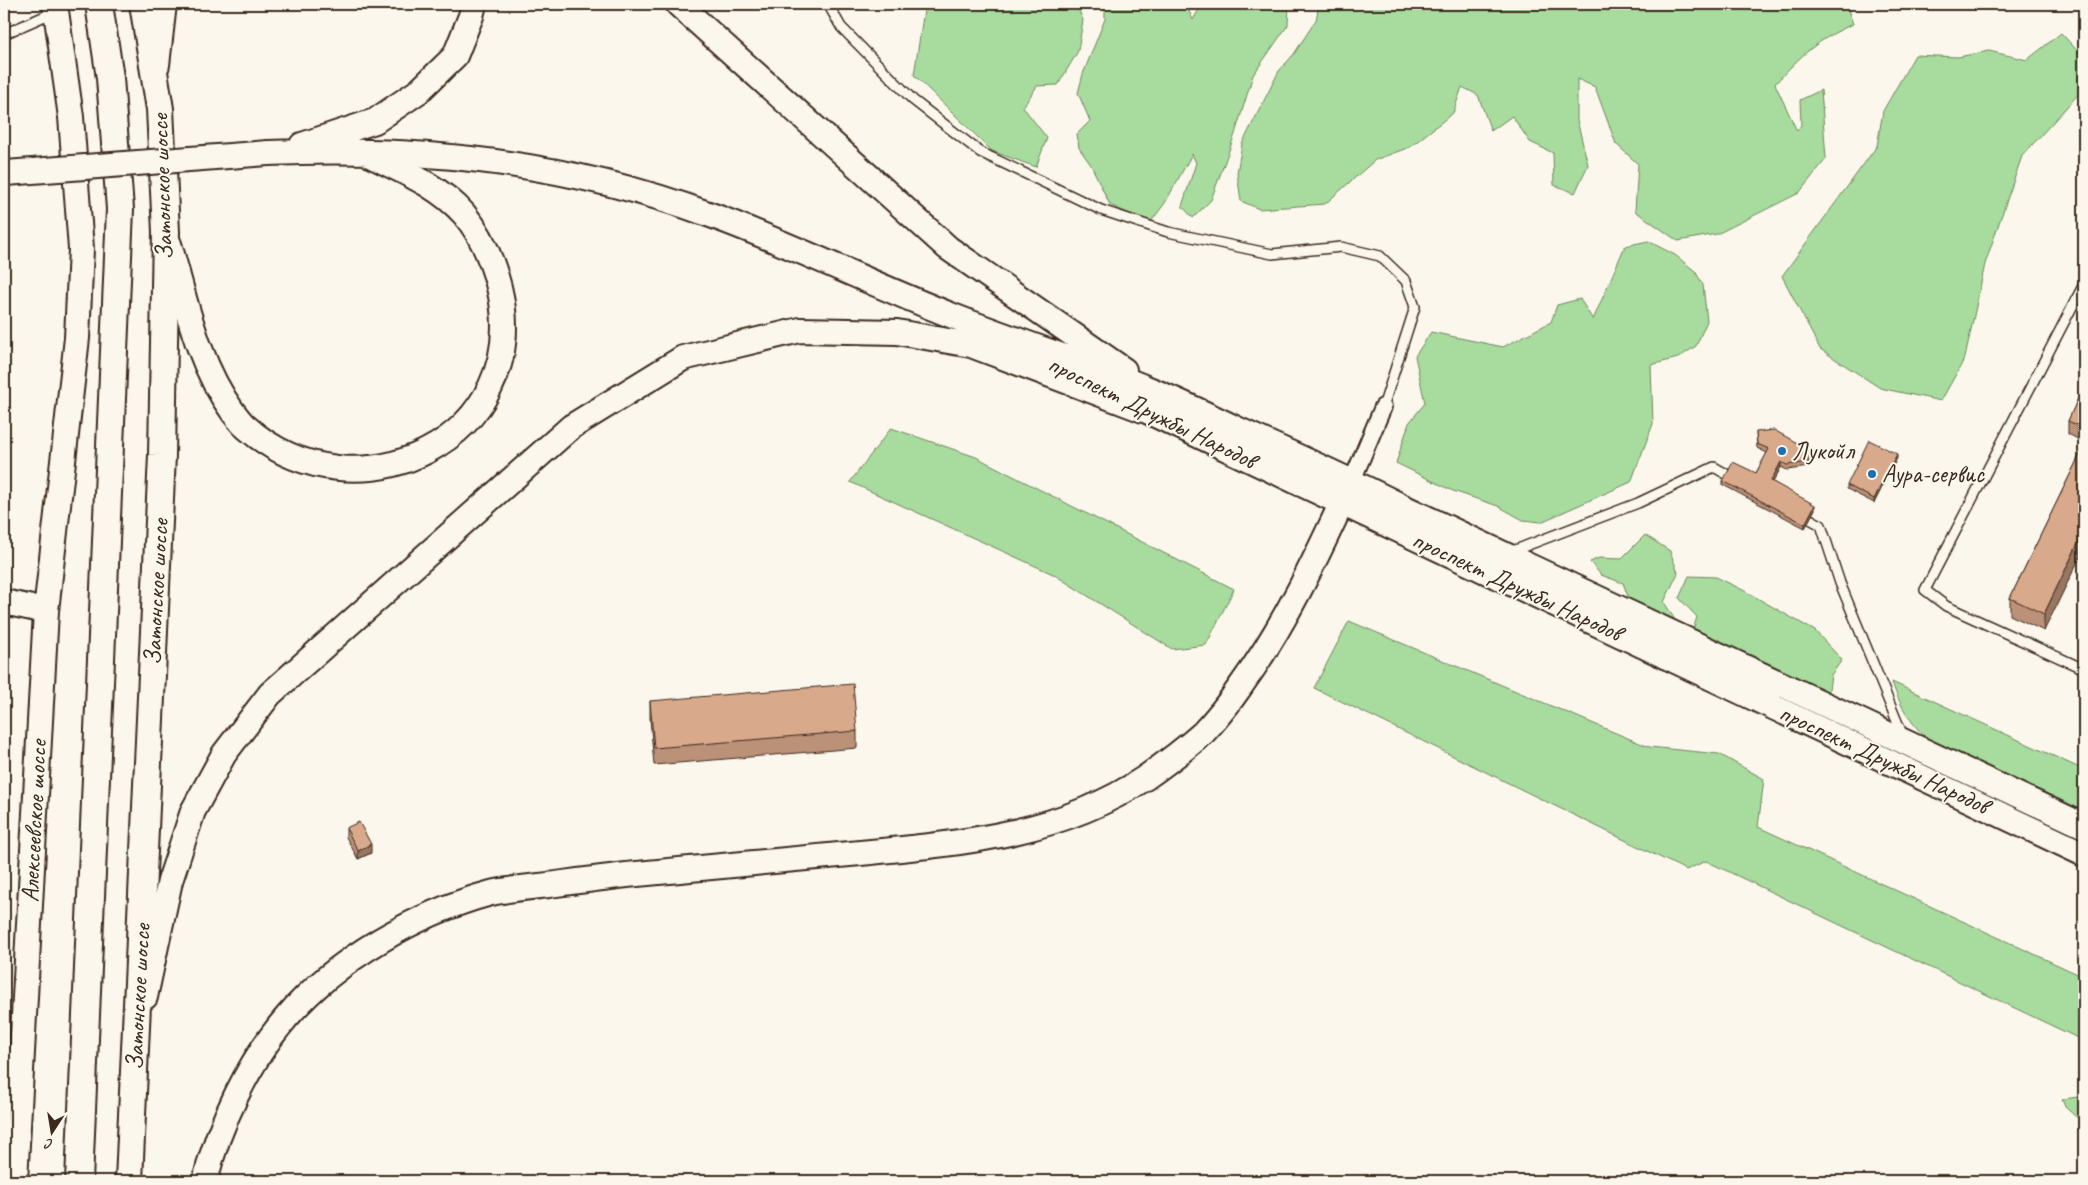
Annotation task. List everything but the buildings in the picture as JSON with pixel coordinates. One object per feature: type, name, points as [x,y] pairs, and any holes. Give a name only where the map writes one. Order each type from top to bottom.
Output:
[{"type":"main road","name":"Затонское шоссе","points":[[79,1181],[120,209],[110,78],[99,4]]},
{"type":"main road","name":"Затонское шоссе","points":[[129,1181],[162,455],[166,232],[160,109],[143,4]]},
{"type":"main road","points":[[156,77],[164,4]]},
{"type":"main road","points":[[5,173],[274,153],[375,121],[419,91],[455,56],[474,4]]},
{"type":"main road","points":[[678,4],[948,248],[1147,400]]},
{"type":"main road","name":"Алексеевское шоссе","points":[[15,1181],[46,611],[77,338],[81,248],[71,118],[56,7]]},
{"type":"main road","points":[[166,232],[201,354],[222,397],[245,426],[277,449],[306,461],[339,468],[377,467],[411,459],[452,437],[478,410],[494,378],[502,354],[504,325],[502,299],[494,266],[481,237],[463,213],[436,188],[363,151]]},
{"type":"main road","name":"проспект Дружбы Народов","points":[[274,153],[363,151],[487,159],[514,163],[648,194],[705,213],[774,239],[1147,400],[1352,481],[1403,507],[1505,553],[1906,744],[2084,826]]},
{"type":"main road","points":[[136,1040],[170,881],[194,811],[224,754],[270,694],[571,428],[683,358],[800,330],[897,332],[972,345],[1147,400]]},
{"type":"main road","name":"проспект Дружбы Народов","points":[[1147,400],[1342,502],[2084,854]]},
{"type":"main road","points":[[205,1181],[211,1154],[227,1114],[267,1044],[286,1018],[339,967],[412,923],[492,893],[530,887],[622,876],[943,845],[1024,830],[1066,818],[1141,780],[1176,755],[1204,731],[1256,666],[1305,580],[1352,481]]},
{"type":"main road","points":[[4,602],[46,611]]},
{"type":"street","points":[[1352,481],[1383,407]]},
{"type":"lane","points":[[828,4],[841,27],[913,100],[980,152],[1101,210],[1168,232],[1272,254],[1341,247],[1380,256],[1406,281],[1415,308],[1383,407]]},
{"type":"lane","points":[[4,34],[56,7]]},
{"type":"lane","points":[[2084,284],[1925,590],[1946,606],[2084,669]]},
{"type":"lane","points":[[1505,553],[1638,503],[1714,467],[1728,475]]},
{"type":"lane","points":[[1810,519],[1821,525],[1840,583],[1906,744]]},
{"type":"green space","points":[[925,4],[1076,4],[1083,20],[1078,51],[1058,85],[1037,86],[1023,107],[1047,138],[1036,167],[992,151],[914,75]]},
{"type":"green space","points":[[1105,4],[1190,4],[1189,11],[1193,20],[1202,4],[1289,4],[1288,25],[1253,75],[1235,134],[1211,200],[1193,218],[1182,206],[1196,163],[1192,154],[1165,203],[1150,223],[1110,205],[1091,165],[1079,148],[1077,134],[1090,121],[1078,93],[1083,74],[1105,19]]},
{"type":"green space","points":[[1319,4],[1846,4],[1853,24],[1819,42],[1775,84],[1797,131],[1801,125],[1800,100],[1821,90],[1826,159],[1799,193],[1717,234],[1678,241],[1635,211],[1638,164],[1616,144],[1595,87],[1577,79],[1577,120],[1588,165],[1575,193],[1554,185],[1553,153],[1530,142],[1512,116],[1491,131],[1478,95],[1462,87],[1453,113],[1410,147],[1375,160],[1325,204],[1259,209],[1241,201],[1237,173],[1242,144],[1279,71],[1294,54],[1316,20]]},
{"type":"green space","points":[[2061,33],[2084,58],[2084,88],[2022,156],[1985,264],[1965,358],[1941,401],[1880,388],[1820,349],[1782,276],[1877,146],[1883,111],[1915,55],[1958,57],[1989,51],[2027,60]]},
{"type":"green space","points":[[1648,241],[1675,255],[1695,271],[1703,285],[1707,321],[1696,346],[1678,358],[1651,365],[1653,424],[1631,482],[1541,522],[1523,520],[1498,506],[1453,491],[1396,463],[1409,423],[1425,403],[1415,356],[1431,332],[1503,347],[1551,322],[1557,305],[1580,299],[1593,320],[1625,246]]},
{"type":"green space","points":[[891,428],[976,457],[1234,589],[1206,645],[1172,649],[1053,574],[850,482]]},
{"type":"green space","points":[[1645,535],[1670,551],[1678,573],[1664,602],[1675,620],[1671,626],[1632,607],[1623,583],[1601,575],[1590,562],[1599,558],[1621,559]]},
{"type":"green space","points":[[1689,576],[1716,577],[1743,590],[1815,631],[1842,660],[1831,675],[1828,697],[1691,636],[1697,617],[1679,598]]},
{"type":"green space","points":[[1349,621],[1649,747],[1719,754],[1764,779],[1758,827],[2084,977],[2084,1041],[1706,861],[1686,870],[1314,688]]},
{"type":"green space","points":[[1892,682],[2084,770],[2084,814],[1933,744],[1908,716]]},
{"type":"green space","points":[[2079,1097],[2084,1099],[2084,1124],[2065,1107],[2062,1099]]},
{"type":"place","name":"Лукойл","points":[[1782,451]]},
{"type":"place","name":"Аура-сервис","points":[[1872,474]]}]
